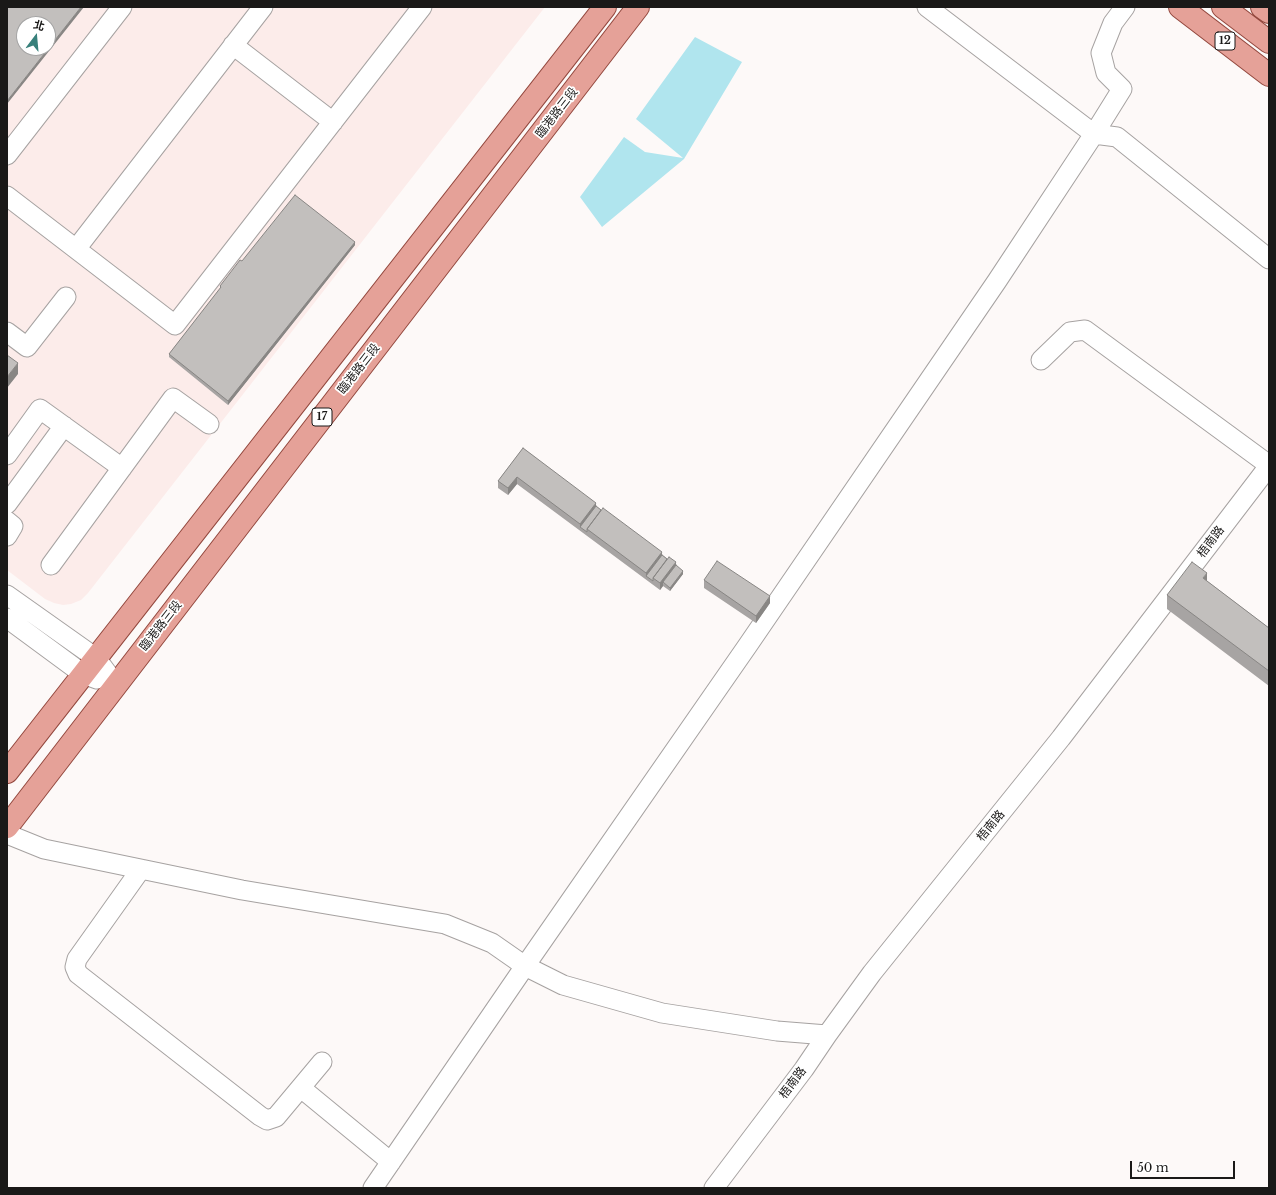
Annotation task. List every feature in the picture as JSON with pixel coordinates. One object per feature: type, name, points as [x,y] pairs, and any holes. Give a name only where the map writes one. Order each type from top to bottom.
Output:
[{"type":"main road","name":"17","points":[[7,772],[605,7]]},
{"type":"main road","name":"臨港路三段","points":[[7,827],[638,7]]},
{"type":"main road","name":"12","points":[[1180,7],[1269,75]]},
{"type":"main road","name":"12","points":[[1223,7],[1269,42]]},
{"type":"main road","points":[[1262,7],[1269,12]]},
{"type":"street","points":[[7,155],[122,7]]},
{"type":"street","points":[[7,196],[175,326],[422,7]]},
{"type":"street","points":[[926,7],[1094,134],[1117,137],[1269,260]]},
{"type":"street","points":[[373,1188],[997,281],[1094,134],[1122,90],[1106,73],[1101,53],[1113,23],[1125,7]]},
{"type":"street","points":[[76,249],[234,45],[256,9]]},
{"type":"street","points":[[234,45],[333,122]]},
{"type":"street","points":[[7,332],[27,347],[66,297]]},
{"type":"street","points":[[1041,360],[1070,332],[1085,330],[1269,465]]},
{"type":"street","points":[[51,565],[173,398],[209,424]]},
{"type":"street","points":[[7,454],[40,409],[122,468]]},
{"type":"street","points":[[8,500],[64,426]]},
{"type":"street","name":"梧南路","points":[[714,1188],[804,1069],[827,1034],[872,973],[1061,738],[1269,465]]},
{"type":"street","points":[[7,522],[13,526],[7,536]]},
{"type":"street","points":[[7,595],[89,666]]},
{"type":"street","points":[[7,618],[89,666],[116,685]]},
{"type":"street","points":[[7,834],[44,849],[242,890],[445,924],[492,943],[525,966],[563,985],[662,1013],[777,1031],[827,1034]]},
{"type":"street","points":[[141,869],[77,959],[75,967],[78,974],[267,1120],[276,1117],[322,1062]]},
{"type":"street","points":[[301,1088],[391,1162]]},
{"type":"shaded area","points":[[7,7],[545,7],[88,593],[81,600],[71,604],[63,605],[45,599],[7,570]]},
{"type":"water","points":[[695,37],[742,62],[684,159],[602,227],[580,197],[624,137],[645,152],[683,158],[636,119]]},
{"type":"building","points":[[7,7],[81,7],[56,39],[56,16],[16,16],[16,56],[42,56],[7,101]]},
{"type":"building","points":[[295,195],[355,242],[228,401],[169,354],[240,260],[242,261]]},
{"type":"building","points":[[7,355],[18,363],[7,377]]},
{"type":"building","points":[[523,448],[596,503],[580,524],[517,477],[508,488],[498,481]]},
{"type":"building","points":[[596,506],[601,510],[587,529],[587,532],[580,527]]},
{"type":"building","points":[[603,508],[662,552],[646,573],[587,529]]},
{"type":"building","points":[[662,555],[667,559],[653,578],[653,581],[646,576]]},
{"type":"building","points":[[669,557],[676,562],[660,583],[653,578]]},
{"type":"building","points":[[717,561],[770,596],[756,616],[704,580]]},
{"type":"building","points":[[1192,562],[1207,573],[1203,578],[1269,628],[1269,671],[1167,595]]},
{"type":"building","points":[[676,565],[683,571],[670,588],[663,582]]}]
